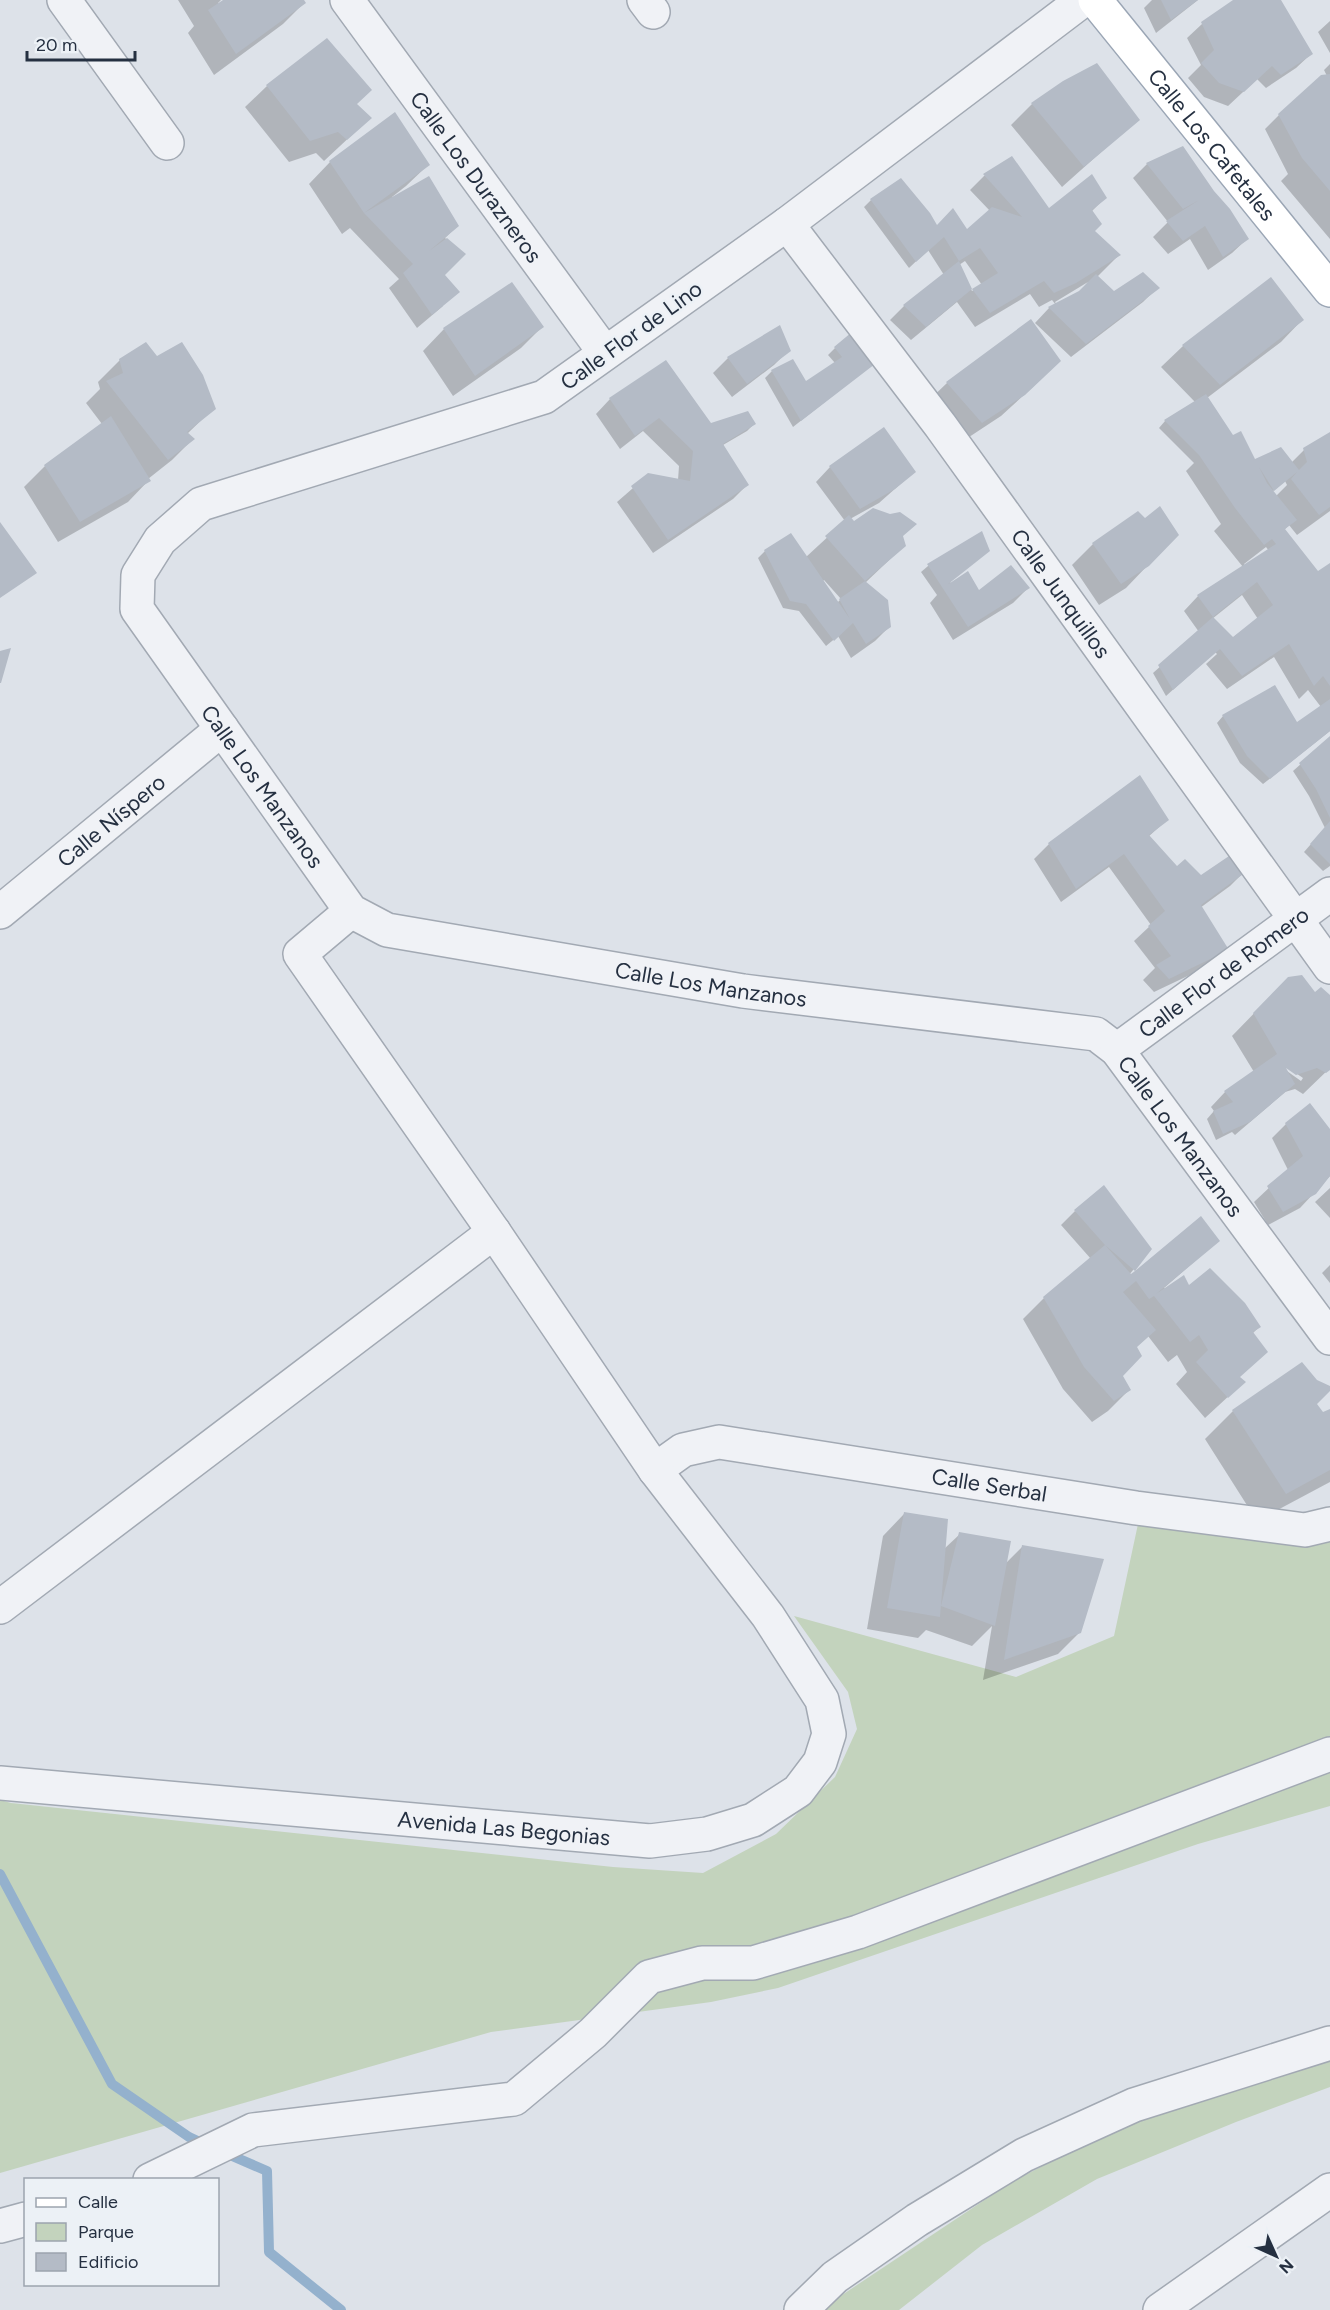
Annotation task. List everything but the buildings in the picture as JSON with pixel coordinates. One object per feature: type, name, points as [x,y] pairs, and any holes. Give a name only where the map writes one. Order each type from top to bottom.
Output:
[{"type":"main road","name":"Calle Los Cafetales","points":[[1095,0],[1330,290]]},
{"type":"street","points":[[64,0],[167,143]]},
{"type":"street","name":"Calle Los Durazneros","points":[[347,0],[605,353]]},
{"type":"street","name":"Calle Flor de Lino","points":[[138,575],[160,540],[201,504],[544,397],[787,224],[1083,0]]},
{"type":"street","name":"Calle Junquillos","points":[[787,224],[940,425],[1330,967]]},
{"type":"street","name":"Calle Los Manzanos","points":[[138,575],[137,609],[351,911],[387,930],[743,991],[1096,1034],[1117,1050],[1330,1338]]},
{"type":"street","name":"Calle Níspero","points":[[0,912],[222,729]]},
{"type":"street","name":"Calle Flor de Romero","points":[[1117,1050],[1330,894]]},
{"type":"street","name":"Avenida Las Begonias","points":[[0,1783],[650,1841],[707,1834],[753,1820],[798,1791],[820,1762],[829,1734],[822,1700],[768,1616],[656,1470],[494,1232],[300,954],[351,911]]},
{"type":"street","points":[[0,1606],[494,1232]]},
{"type":"street","name":"Calle Serbal","points":[[656,1470],[683,1450],[719,1442],[1136,1508],[1305,1530],[1330,1524]]},
{"type":"street","points":[[154,2178],[253,2130],[514,2099],[593,2033],[649,1977],[702,1963],[753,1964],[858,1932],[1330,1754]]},
{"type":"street","points":[[801,2310],[835,2277],[917,2220],[1024,2155],[1134,2105],[1330,2043]]},
{"type":"street","points":[[1160,2310],[1330,2190]]},
{"type":"street","points":[[0,2226],[24,2220]]},
{"type":"green space","points":[[1138,1524],[1330,1536],[1330,1806],[1198,1844],[778,1988],[711,2002],[491,2032],[0,2173],[0,1800],[613,1867],[703,1873],[776,1834],[835,1777],[857,1729],[848,1692],[794,1616],[1016,1677],[1114,1636]]},
{"type":"green space","points":[[1330,2058],[1330,2087],[1236,2122],[1097,2179],[982,2245],[899,2310],[825,2310],[833,2301],[1013,2181],[1120,2127]]},
{"type":"waterway","points":[[0,1874],[112,2084],[189,2137],[206,2145]]},
{"type":"waterway","points":[[223,2152],[267,2171],[269,2252],[341,2310]]}]
